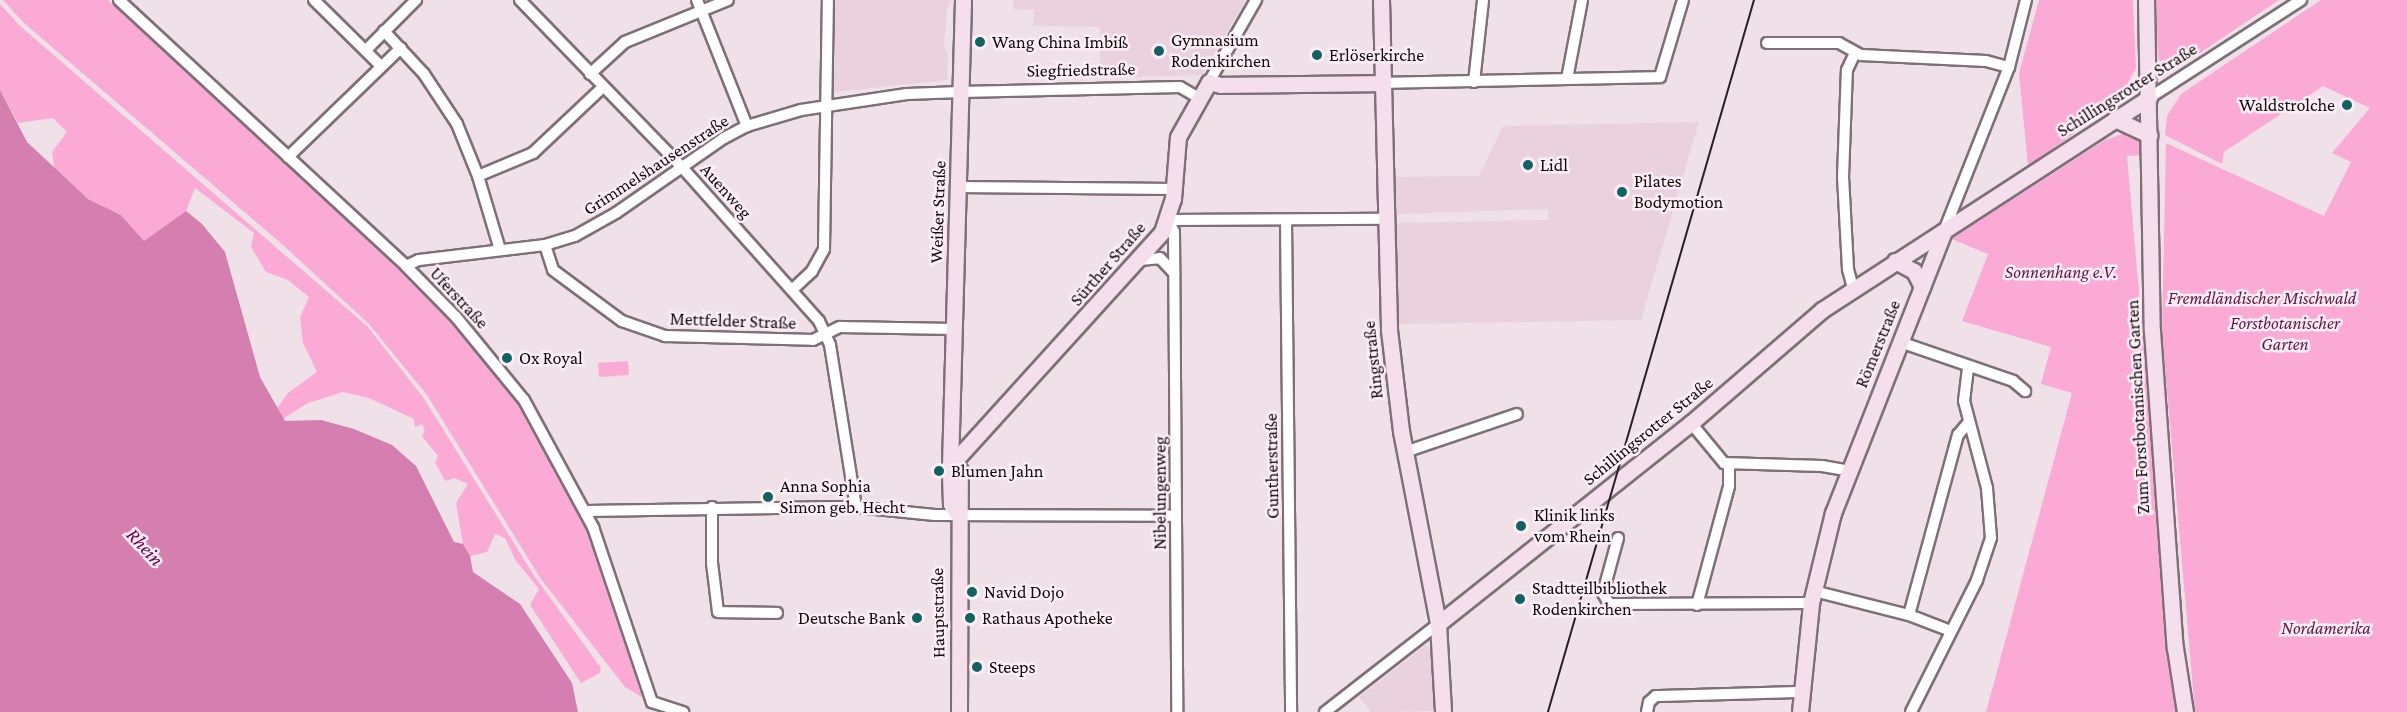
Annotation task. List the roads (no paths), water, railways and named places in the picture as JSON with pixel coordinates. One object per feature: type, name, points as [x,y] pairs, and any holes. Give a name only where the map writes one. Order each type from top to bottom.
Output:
[{"type":"street","name":"Uferstraße","points":[[119,0],[406,266],[456,317],[524,400],[586,511],[653,704],[683,712]]},
{"type":"street","points":[[314,0],[381,66]]},
{"type":"street","points":[[366,50],[416,0]]},
{"type":"street","name":"Auenweg","points":[[520,0],[680,165],[793,289],[826,333]]},
{"type":"street","points":[[590,74],[624,42],[700,5],[728,0]]},
{"type":"street","points":[[793,289],[812,271],[824,249],[828,0]]},
{"type":"street","name":"Weißer Straße","points":[[954,460],[952,425],[963,0]]},
{"type":"street","name":"Sürther Straße","points":[[954,460],[1139,260],[1168,220],[1174,189],[1178,137],[1256,0]]},
{"type":"street","name":"Ringstraße","points":[[1381,0],[1385,219],[1392,361],[1405,452],[1438,624],[1443,712]]},
{"type":"street","points":[[1474,82],[1483,0]]},
{"type":"street","points":[[1567,79],[1582,0]]},
{"type":"street","points":[[1209,82],[1221,85],[1660,77],[1683,0]]},
{"type":"street","name":"Römerstraße","points":[[1800,712],[1812,597],[1849,471],[2009,67],[2026,0]]},
{"type":"street","name":"Zum Forstbotanischen Garten","points":[[2146,0],[2152,330],[2160,468],[2175,648],[2185,712]]},
{"type":"street","name":"Schillingsrotter Straße","points":[[1325,712],[1691,423],[1853,288],[2301,0]]},
{"type":"street","points":[[700,5],[747,126]]},
{"type":"street","points":[[384,31],[424,74],[457,124],[478,176],[500,250]]},
{"type":"street","points":[[1779,57],[1773,43],[1839,43],[1855,54],[1986,61],[2009,67]]},
{"type":"street","points":[[288,157],[400,48]]},
{"type":"street","points":[[1853,288],[1848,269],[1843,177],[1847,70],[1855,54]]},
{"type":"street","points":[[478,176],[533,153],[603,87]]},
{"type":"street","name":"Siegfriedstraße","points":[[961,92],[1180,87],[1199,98]]},
{"type":"street","name":"Grimmelshausenstraße","points":[[406,266],[419,260],[545,245],[594,227],[680,165],[747,126],[825,105],[907,94],[961,92]]},
{"type":"street","points":[[2115,119],[2149,135]]},
{"type":"street","points":[[958,187],[1174,189]]},
{"type":"street","points":[[1958,197],[1974,212]]},
{"type":"street","points":[[1168,220],[1385,219]]},
{"type":"street","name":"Nibelungenweg","points":[[1168,220],[1174,232],[1177,712]]},
{"type":"street","name":"Guntherstraße","points":[[1286,221],[1291,712]]},
{"type":"street","name":"Mettfelder Straße","points":[[545,245],[553,270],[632,326],[671,337],[813,340],[840,327],[954,329]]},
{"type":"street","points":[[1139,260],[1160,258],[1174,273]]},
{"type":"street","points":[[1895,261],[1914,271],[1922,287]]},
{"type":"street","points":[[826,333],[856,507]]},
{"type":"street","points":[[1900,342],[2013,381],[2025,391]]},
{"type":"street","points":[[1911,712],[1984,565],[1991,538],[1988,488],[1963,392],[1968,366]]},
{"type":"street","points":[[1405,452],[1517,414]]},
{"type":"street","points":[[1909,615],[1958,435],[1969,422]]},
{"type":"street","points":[[1691,423],[1724,463],[1729,465],[1822,466],[1849,471]]},
{"type":"street","points":[[952,425],[958,436],[974,440]]},
{"type":"street","name":"Hauptstraße","points":[[960,478],[974,440]]},
{"type":"street","name":"Hauptstraße","points":[[954,460],[960,478],[962,498],[957,513],[959,712]]},
{"type":"street","name":"Hauptstraße","points":[[954,460],[951,504],[957,513]]},
{"type":"street","points":[[1697,605],[1729,486],[1729,465]]},
{"type":"street","points":[[586,511],[712,507],[856,507],[935,515],[957,513],[1176,516]]},
{"type":"street","points":[[712,507],[712,563],[718,612],[777,613]]},
{"type":"street","points":[[1618,538],[1604,600],[1616,606],[1697,605],[1812,597],[1909,615],[1951,631]]},
{"type":"street","points":[[1647,712],[1648,702],[1656,696],[1801,692]]},
{"type":"water","name":"Rhein","points":[[0,90],[27,142],[88,199],[121,215],[144,241],[186,211],[202,224],[225,252],[260,377],[285,421],[321,420],[354,429],[392,445],[416,466],[454,542],[463,544],[470,556],[473,572],[520,604],[572,683],[578,712],[0,712]]},
{"type":"tram line","points":[[1548,712],[1754,0]]},
{"type":"place","name":"Wang China Imbiß","points":[[980,42]]},
{"type":"place","name":"Gymnasium Rodenkirchen","points":[[1159,51]]},
{"type":"place","name":"Erlöserkirche","points":[[1317,55]]},
{"type":"place","name":"Waldstrolche","points":[[2347,105]]},
{"type":"place","name":"Lidl","points":[[1528,165]]},
{"type":"place","name":"Pilates Bodymotion","points":[[1622,192]]},
{"type":"place","name":"Ox Royal","points":[[507,358]]},
{"type":"place","name":"Blumen Jahn","points":[[939,471]]},
{"type":"place","name":"Anna Sophia Simon geb. Hecht","points":[[768,497]]},
{"type":"place","name":"Klinik links vom Rhein","points":[[1521,526]]},
{"type":"place","name":"Navid Dojo","points":[[972,592]]},
{"type":"place","name":"Stadtteilbibliothek Rodenkirchen","points":[[1520,599]]},
{"type":"place","name":"Deutsche Bank","points":[[917,618]]},
{"type":"place","name":"Rathaus Apotheke","points":[[970,618]]},
{"type":"place","name":"Steeps","points":[[977,667]]},
{"type":"park label","name":"Sonnenhang e.V.","points":[[2061,272]]},
{"type":"park label","name":"Fremdländischer Mischwald","points":[[2262,298]]},
{"type":"park label","name":"Forstbotanischer Garten","points":[[2285,334]]},
{"type":"park label","name":"Nordamerika","points":[[2326,628]]}]
